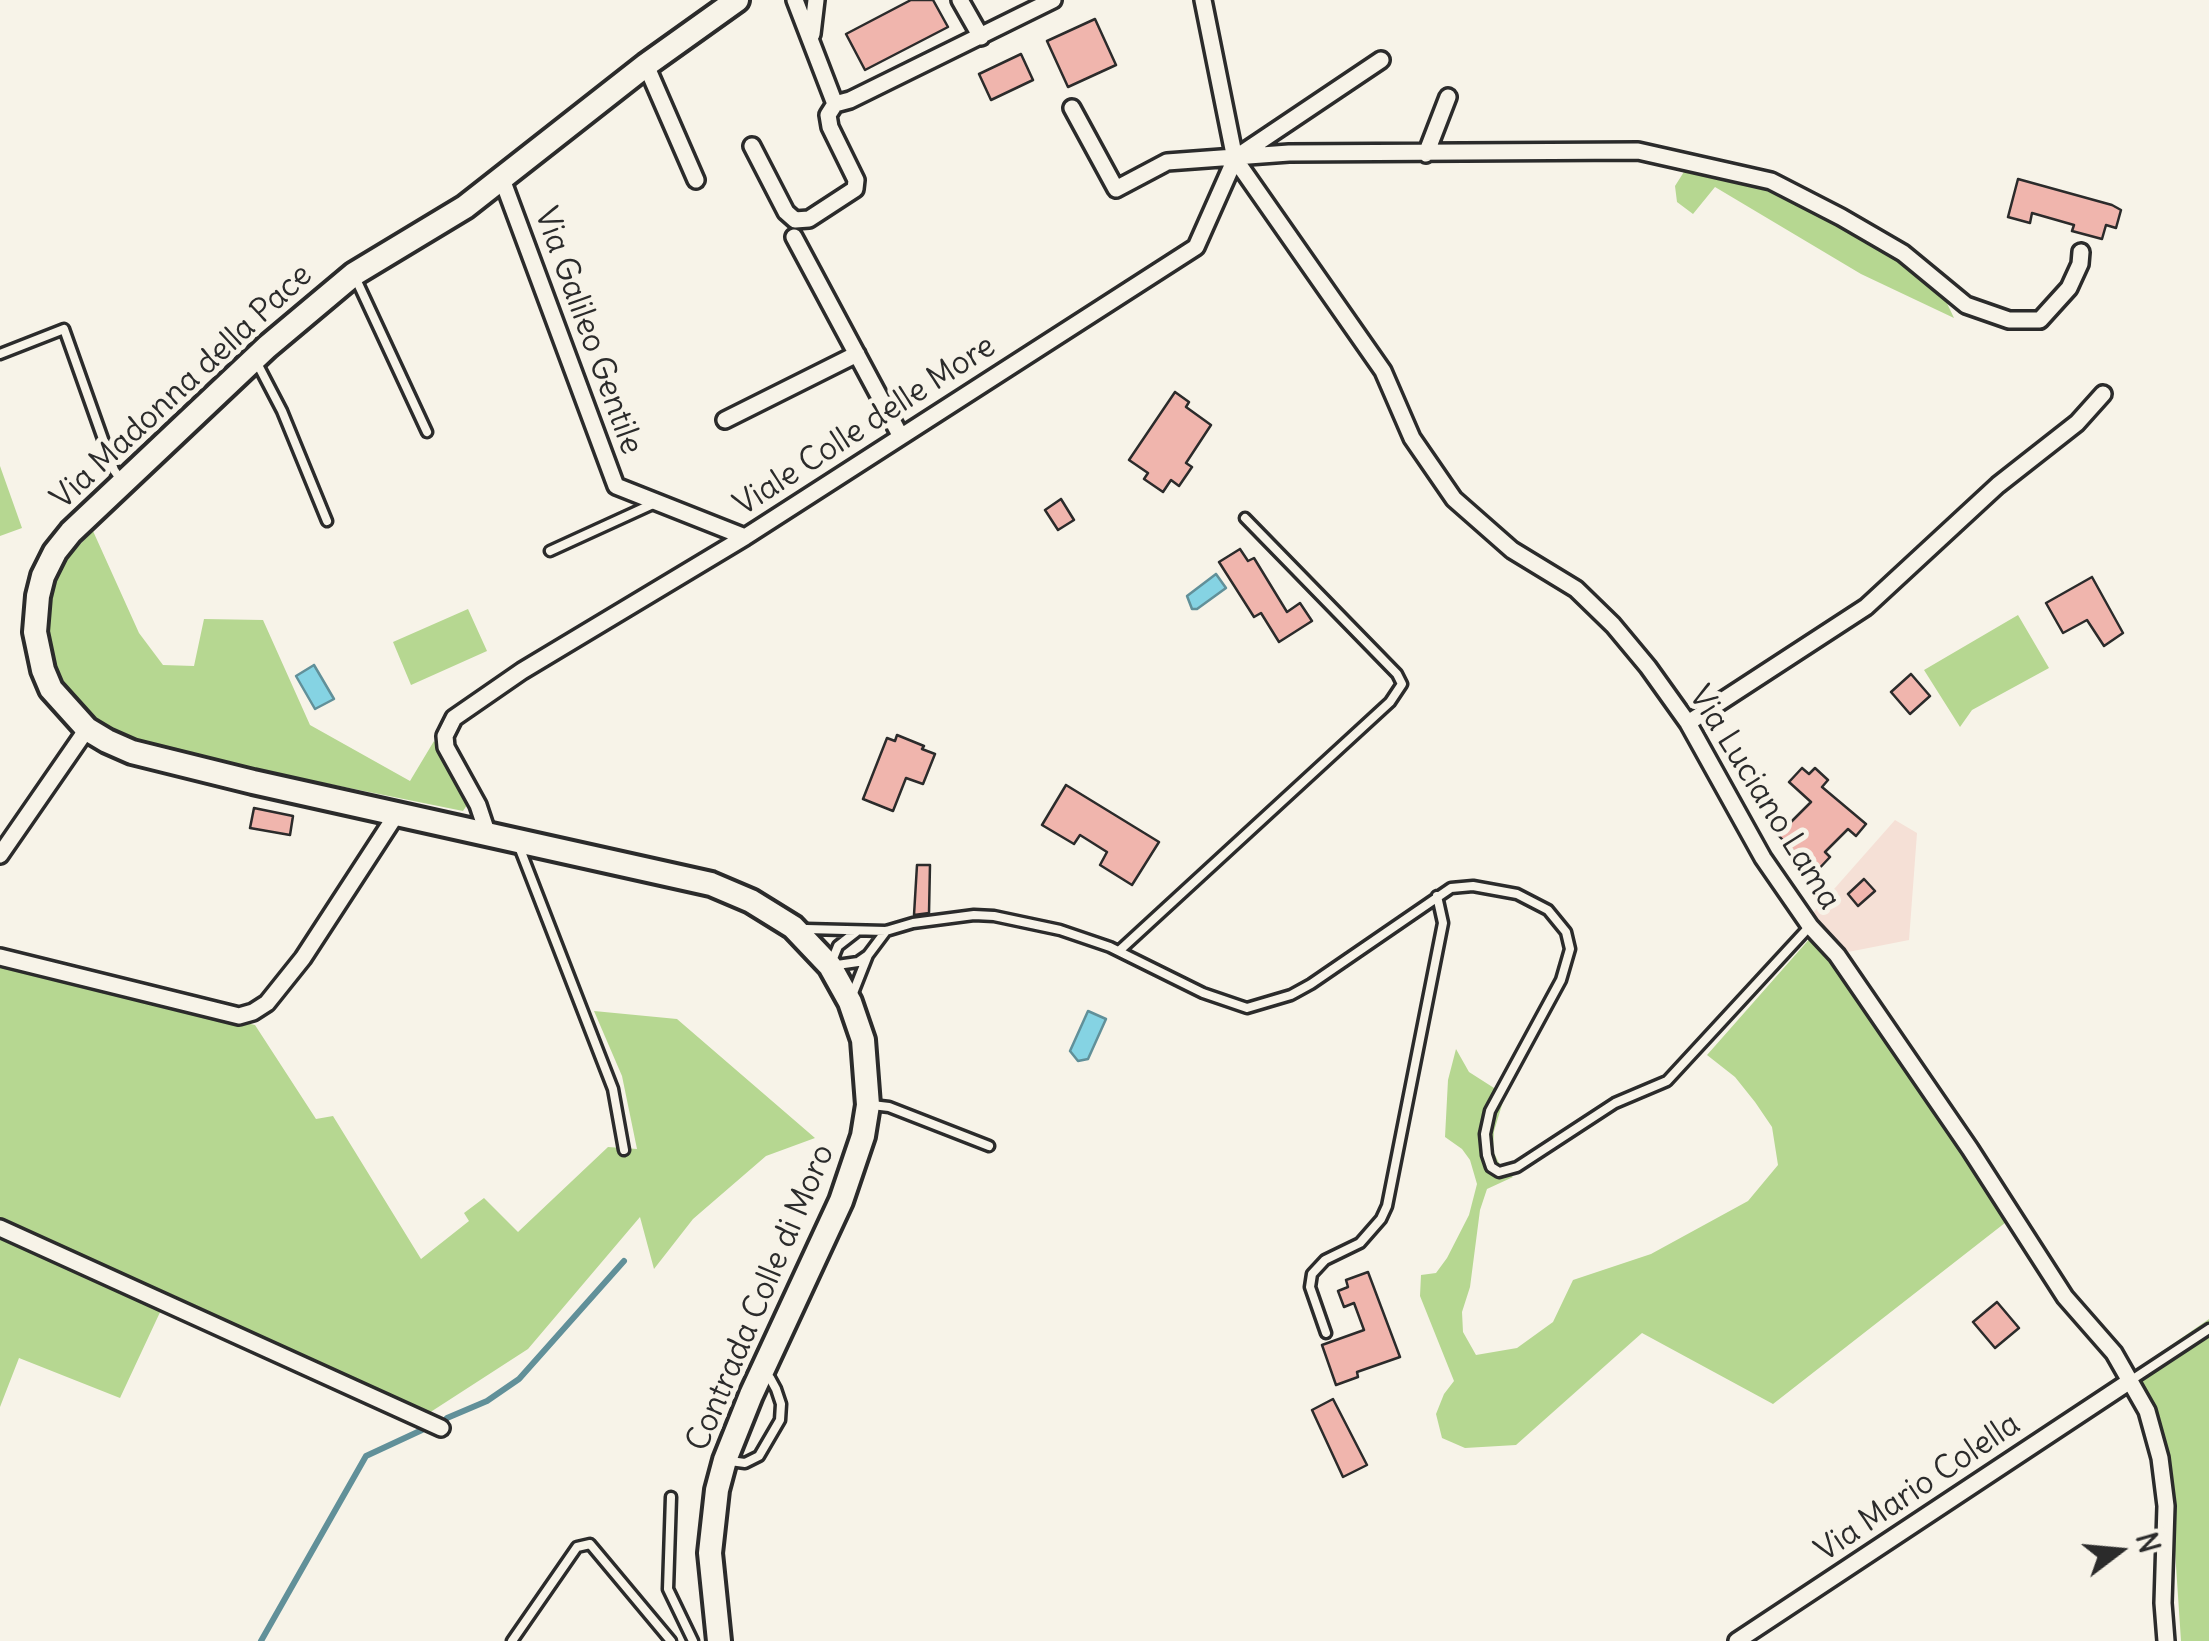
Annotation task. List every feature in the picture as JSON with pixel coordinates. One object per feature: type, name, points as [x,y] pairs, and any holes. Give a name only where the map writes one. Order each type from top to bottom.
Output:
[{"type":"main road","name":"Via Madonna della Pace","points":[[737,0],[646,65],[465,207],[354,274],[254,359],[71,532],[55,552],[38,596],[35,632],[43,670],[58,699],[86,729],[132,752],[711,884],[752,900],[793,927],[830,966],[850,1002],[862,1040]]},
{"type":"main road","name":"Contrada Colle di Moro","points":[[719,1641],[710,1553],[725,1460],[841,1201],[863,1136],[868,1105],[862,1040]]},
{"type":"street","points":[[795,0],[835,104]]},
{"type":"street","points":[[812,44],[816,0]]},
{"type":"street","points":[[960,0],[981,36]]},
{"type":"street","points":[[752,146],[786,212],[795,220],[809,219],[854,189],[856,180],[830,126],[828,115],[835,104],[1053,0]]},
{"type":"street","points":[[1202,0],[1235,159]]},
{"type":"street","points":[[1235,159],[1381,60]]},
{"type":"street","points":[[646,65],[696,180]]},
{"type":"street","points":[[1426,154],[1448,98]]},
{"type":"street","points":[[1072,108],[1116,189],[1168,162],[1326,152],[1638,151],[1771,181],[1903,253],[1966,305],[2009,320],[2040,320],[2069,288],[2081,252]]},
{"type":"street","name":"Viale Colle delle More","points":[[488,835],[485,819],[446,747],[454,718],[522,671],[745,537],[1196,247],[1235,159]]},
{"type":"street","name":"Via Luciano Lama","points":[[1235,159],[1383,371],[1412,438],[1454,499],[1512,550],[1576,589],[1613,625],[1688,723],[1763,858],[1810,926],[1837,955],[1970,1149],[2064,1297],[2114,1353],[2147,1411],[2160,1458],[2166,1506],[2166,1641]]},
{"type":"street","name":"Via Galileo Gentile","points":[[502,179],[616,486],[745,537]]},
{"type":"street","points":[[794,237],[900,435]]},
{"type":"street","points":[[725,420],[857,354]]},
{"type":"street","points":[[1688,723],[1866,607],[1998,485],[2077,423],[2103,394]]},
{"type":"street","points":[[0,855],[86,729]]},
{"type":"street","points":[[0,957],[239,1016],[252,1012],[267,1004],[303,958],[396,815]]},
{"type":"street","points":[[0,1228],[441,1428]]},
{"type":"street","name":"Via Mario Colella","points":[[1737,1641],[2130,1381]]},
{"type":"lane","points":[[354,274],[427,432]]},
{"type":"lane","points":[[0,354],[64,329],[114,470],[124,483]]},
{"type":"lane","points":[[254,359],[282,410],[327,521]]},
{"type":"lane","points":[[550,551],[657,502]]},
{"type":"lane","points":[[1119,952],[1390,702],[1402,684],[1397,674],[1245,518]]},
{"type":"lane","points":[[517,841],[613,1090],[624,1150]]},
{"type":"lane","points":[[793,927],[816,931],[886,931],[913,923],[986,915],[1060,930],[1246,1008],[1291,995],[1312,984],[1451,888],[1473,886],[1516,894],[1548,910],[1566,932],[1570,949],[1567,966],[1490,1111],[1485,1134],[1487,1155],[1491,1167],[1499,1172],[1516,1167],[1615,1103],[1667,1081],[1810,926]]},
{"type":"lane","points":[[1326,1332],[1310,1287],[1312,1274],[1325,1260],[1360,1243],[1387,1206],[1443,923],[1437,896]]},
{"type":"lane","points":[[858,931],[838,946],[830,966],[858,962],[868,955]]},
{"type":"lane","points":[[850,1002],[868,955],[886,931]]},
{"type":"lane","points":[[868,1105],[889,1107],[989,1146]]},
{"type":"lane","points":[[2130,1381],[2209,1329]]},
{"type":"lane","points":[[725,1460],[745,1463],[759,1456],[780,1420],[776,1388],[761,1373]]},
{"type":"lane","points":[[671,1497],[668,1589],[693,1641]]},
{"type":"lane","points":[[512,1641],[577,1547],[590,1544],[671,1641]]},
{"type":"shaded area","points":[[1895,820],[1917,833],[1909,940],[1848,952],[1812,914]]},
{"type":"green space","points":[[1687,167],[1772,185],[1867,234],[1931,281],[1954,318],[1861,274],[1715,187],[1693,214],[1677,202],[1675,186]]},
{"type":"green space","points":[[0,466],[22,528],[0,536]]},
{"type":"green space","points":[[93,531],[139,633],[163,665],[194,666],[204,619],[263,620],[310,725],[410,781],[434,741],[469,802],[463,811],[250,768],[142,742],[106,728],[75,703],[56,675],[46,643],[46,615],[53,585],[67,558]]},
{"type":"green space","points":[[468,609],[487,651],[411,685],[393,642]]},
{"type":"green space","points":[[2018,615],[2049,668],[1972,710],[1960,727],[1924,670]]},
{"type":"green space","points":[[1812,936],[2010,1219],[1773,1404],[1642,1333],[1516,1445],[1465,1448],[1442,1438],[1436,1414],[1454,1381],[1420,1296],[1421,1275],[1436,1273],[1447,1258],[1469,1215],[1477,1184],[1470,1160],[1445,1137],[1448,1080],[1456,1049],[1469,1072],[1505,1095],[1494,1131],[1493,1151],[1501,1167],[1513,1177],[1487,1189],[1480,1210],[1470,1287],[1462,1312],[1463,1332],[1476,1355],[1517,1348],[1553,1322],[1573,1280],[1651,1254],[1748,1201],[1778,1165],[1772,1127],[1735,1077],[1707,1055]]},
{"type":"green space","points":[[0,967],[255,1025],[316,1119],[333,1116],[421,1259],[469,1221],[464,1213],[484,1198],[518,1232],[608,1147],[637,1149],[622,1076],[594,1011],[677,1019],[815,1138],[766,1156],[693,1219],[654,1269],[640,1217],[528,1349],[429,1413],[169,1293],[120,1398],[19,1358],[0,1407]]},
{"type":"green space","points":[[2209,1319],[2209,1641],[2181,1641],[2172,1506],[2157,1416],[2135,1370]]},
{"type":"water","points":[[1216,574],[1226,588],[1192,609],[1187,596]]},
{"type":"water","points":[[314,665],[334,699],[315,709],[296,676]]},
{"type":"water","points":[[1088,1011],[1106,1019],[1088,1059],[1078,1061],[1070,1051]]},
{"type":"building","points":[[911,0],[933,0],[948,27],[865,70],[846,34]]},
{"type":"building","points":[[1095,19],[1116,65],[1068,87],[1047,41]]},
{"type":"building","points":[[1021,54],[1033,80],[991,100],[979,74]]},
{"type":"building","points":[[2018,179],[2112,205],[2121,210],[2116,228],[2106,225],[2102,239],[2072,231],[2074,225],[2032,213],[2030,223],[2008,217]]},
{"type":"building","points":[[1175,392],[1189,402],[1186,407],[1211,425],[1186,463],[1192,467],[1179,486],[1171,480],[1163,492],[1144,479],[1148,473],[1129,460]]},
{"type":"building","points":[[1061,499],[1074,520],[1058,530],[1045,510]]},
{"type":"building","points":[[1240,549],[1248,561],[1254,558],[1287,612],[1300,603],[1312,621],[1279,642],[1261,613],[1254,617],[1219,562]]},
{"type":"building","points":[[2092,577],[2123,633],[2104,646],[2087,620],[2063,633],[2046,603]]},
{"type":"building","points":[[1911,674],[1930,696],[1910,714],[1891,692]]},
{"type":"building","points":[[897,735],[935,754],[923,784],[906,778],[893,811],[863,799],[887,738],[895,741]]},
{"type":"building","points":[[1802,768],[1809,774],[1815,768],[1828,780],[1822,787],[1866,824],[1856,836],[1848,829],[1825,852],[1830,857],[1815,873],[1778,835],[1811,802],[1789,782]]},
{"type":"building","points":[[1066,785],[1159,842],[1132,885],[1100,865],[1107,852],[1080,835],[1074,844],[1042,825]]},
{"type":"building","points":[[254,808],[293,816],[290,835],[250,828]]},
{"type":"building","points":[[917,865],[930,865],[929,913],[914,915]]},
{"type":"building","points":[[1864,879],[1875,891],[1858,906],[1848,894]]},
{"type":"building","points":[[1368,1272],[1400,1357],[1357,1372],[1358,1377],[1336,1385],[1322,1345],[1364,1330],[1354,1303],[1344,1307],[1338,1291],[1348,1287],[1346,1280]]},
{"type":"building","points":[[1997,1302],[2019,1328],[1995,1348],[1973,1322]]},
{"type":"building","points":[[1333,1399],[1367,1465],[1343,1477],[1312,1410]]},
{"type":"waterway","points":[[447,1418],[487,1401],[519,1379],[624,1261]]},
{"type":"waterway","points":[[261,1641],[366,1456],[422,1430]]}]
